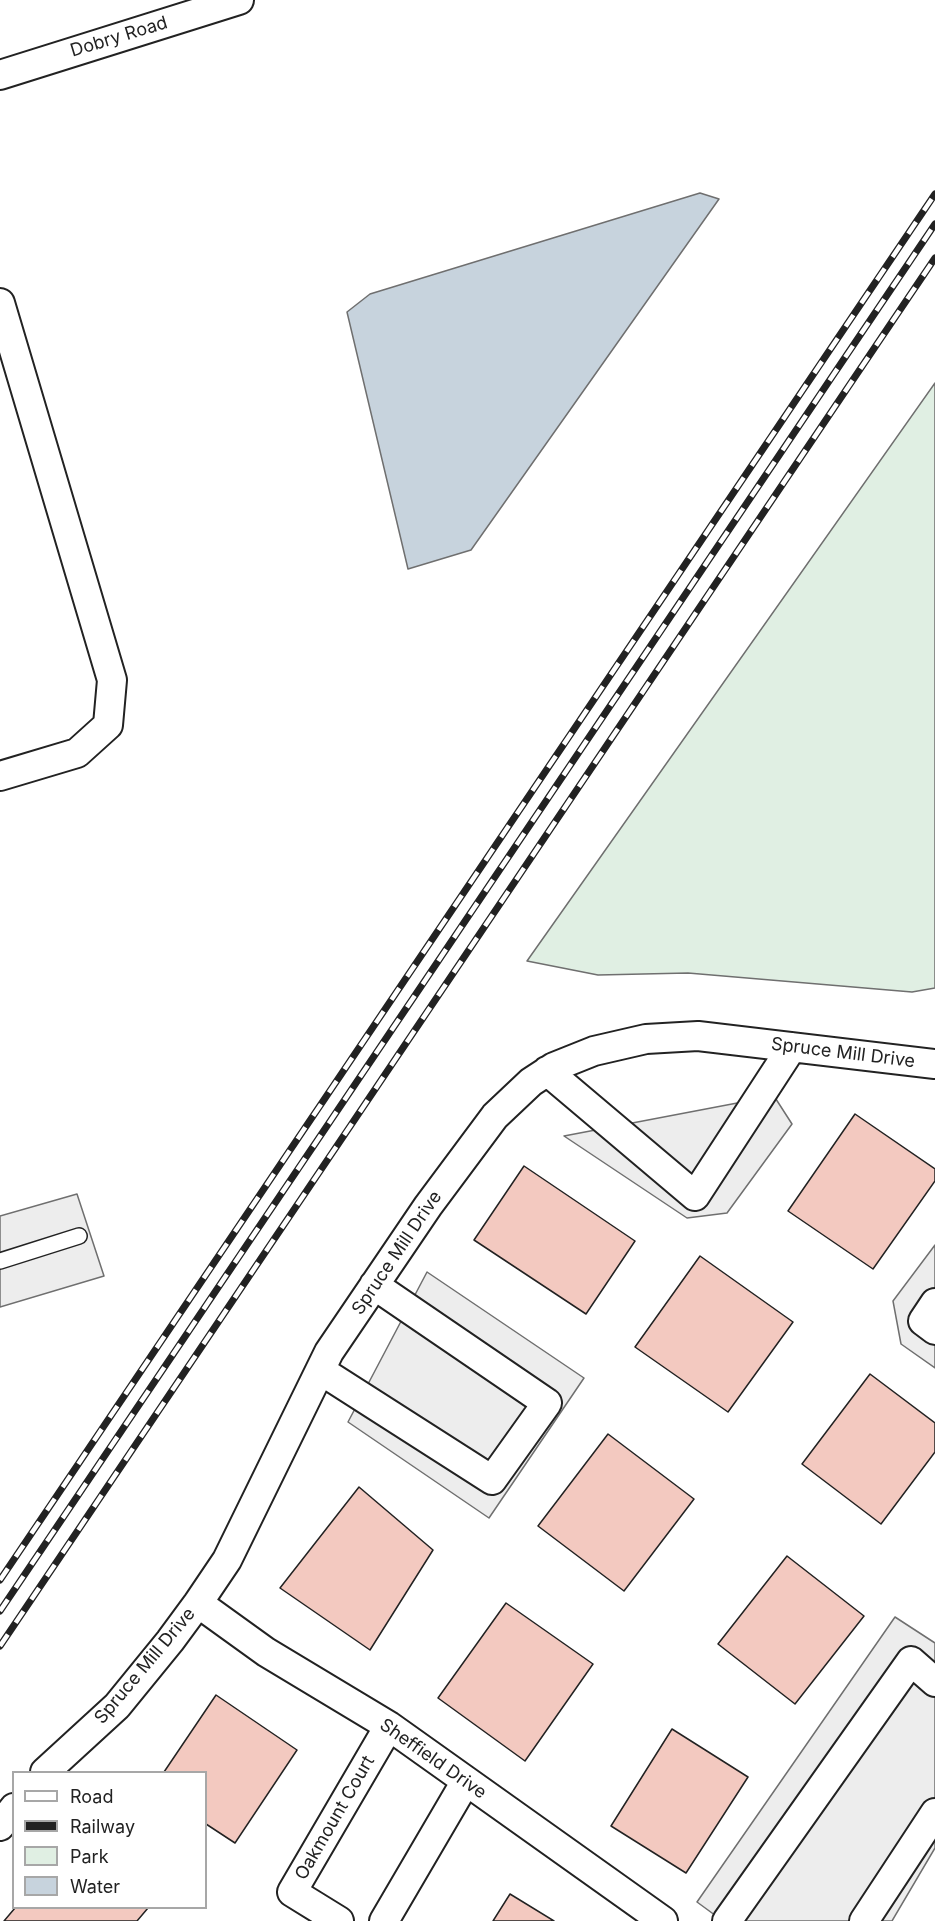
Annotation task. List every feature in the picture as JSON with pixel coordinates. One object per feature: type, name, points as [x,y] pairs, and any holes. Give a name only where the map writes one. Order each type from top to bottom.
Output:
[{"type":"street","name":"Dobry Road","points":[[0,75],[239,0]]},
{"type":"street","points":[[0,303],[112,681],[108,725],[77,753],[0,776]]},
{"type":"street","name":"Spruce Mill Drive","points":[[47,1771],[117,1706],[198,1603],[227,1560],[329,1352],[428,1206],[495,1116],[531,1082],[547,1071],[594,1051],[646,1039],[698,1036],[935,1064]]},
{"type":"street","points":[[547,1071],[695,1196],[792,1047]]},
{"type":"street","points":[[320,1370],[492,1480],[547,1403],[374,1286]]},
{"type":"street","points":[[935,1303],[923,1321],[935,1330]]},
{"type":"street","name":"Sheffield Drive","points":[[198,1603],[266,1652],[389,1726],[663,1921]]},
{"type":"street","points":[[727,1921],[911,1661],[935,1682]]},
{"type":"street","name":"Oakmount Court","points":[[339,1921],[292,1892],[389,1726]]},
{"type":"street","points":[[384,1921],[466,1781]]},
{"type":"street","points":[[0,1826],[12,1811]]},
{"type":"street","points":[[864,1921],[935,1813]]},
{"type":"lane","points":[[0,1261],[79,1236]]},
{"type":"green space","points":[[935,383],[935,988],[912,992],[688,973],[598,975],[527,961]]},
{"type":"shaded area","points":[[774,1096],[792,1124],[727,1213],[687,1218],[564,1136]]},
{"type":"shaded area","points":[[77,1194],[104,1276],[0,1307],[0,1216]]},
{"type":"shaded area","points":[[935,1245],[935,1368],[901,1344],[893,1301]]},
{"type":"shaded area","points":[[427,1272],[584,1378],[489,1518],[348,1422]]},
{"type":"shaded area","points":[[895,1617],[935,1643],[935,1848],[892,1921],[723,1921],[697,1902]]},
{"type":"water","points":[[700,193],[719,199],[471,550],[408,569],[347,312],[370,294]]},
{"type":"building","points":[[855,1114],[935,1169],[935,1181],[873,1269],[788,1211]]},
{"type":"building","points":[[524,1166],[635,1241],[586,1314],[474,1240]]},
{"type":"building","points":[[700,1256],[793,1322],[728,1412],[635,1347]]},
{"type":"building","points":[[870,1374],[935,1423],[935,1452],[881,1524],[802,1464]]},
{"type":"building","points":[[608,1434],[694,1499],[624,1591],[538,1526]]},
{"type":"building","points":[[359,1487],[433,1550],[370,1650],[280,1588]]},
{"type":"building","points":[[787,1556],[864,1616],[795,1704],[718,1644]]},
{"type":"building","points":[[506,1603],[593,1664],[525,1761],[438,1698]]},
{"type":"building","points":[[216,1695],[297,1750],[235,1843],[207,1825],[207,1771],[165,1771]]},
{"type":"building","points":[[672,1729],[748,1777],[686,1873],[611,1826]]},
{"type":"building","points":[[510,1894],[554,1921],[493,1921]]},
{"type":"building","points":[[14,1909],[147,1909],[137,1921],[4,1921]]},
{"type":"railway","points":[[0,1580],[935,194]]},
{"type":"railway","points":[[0,1611],[935,224]]},
{"type":"railway","points":[[0,1646],[935,258]]}]
